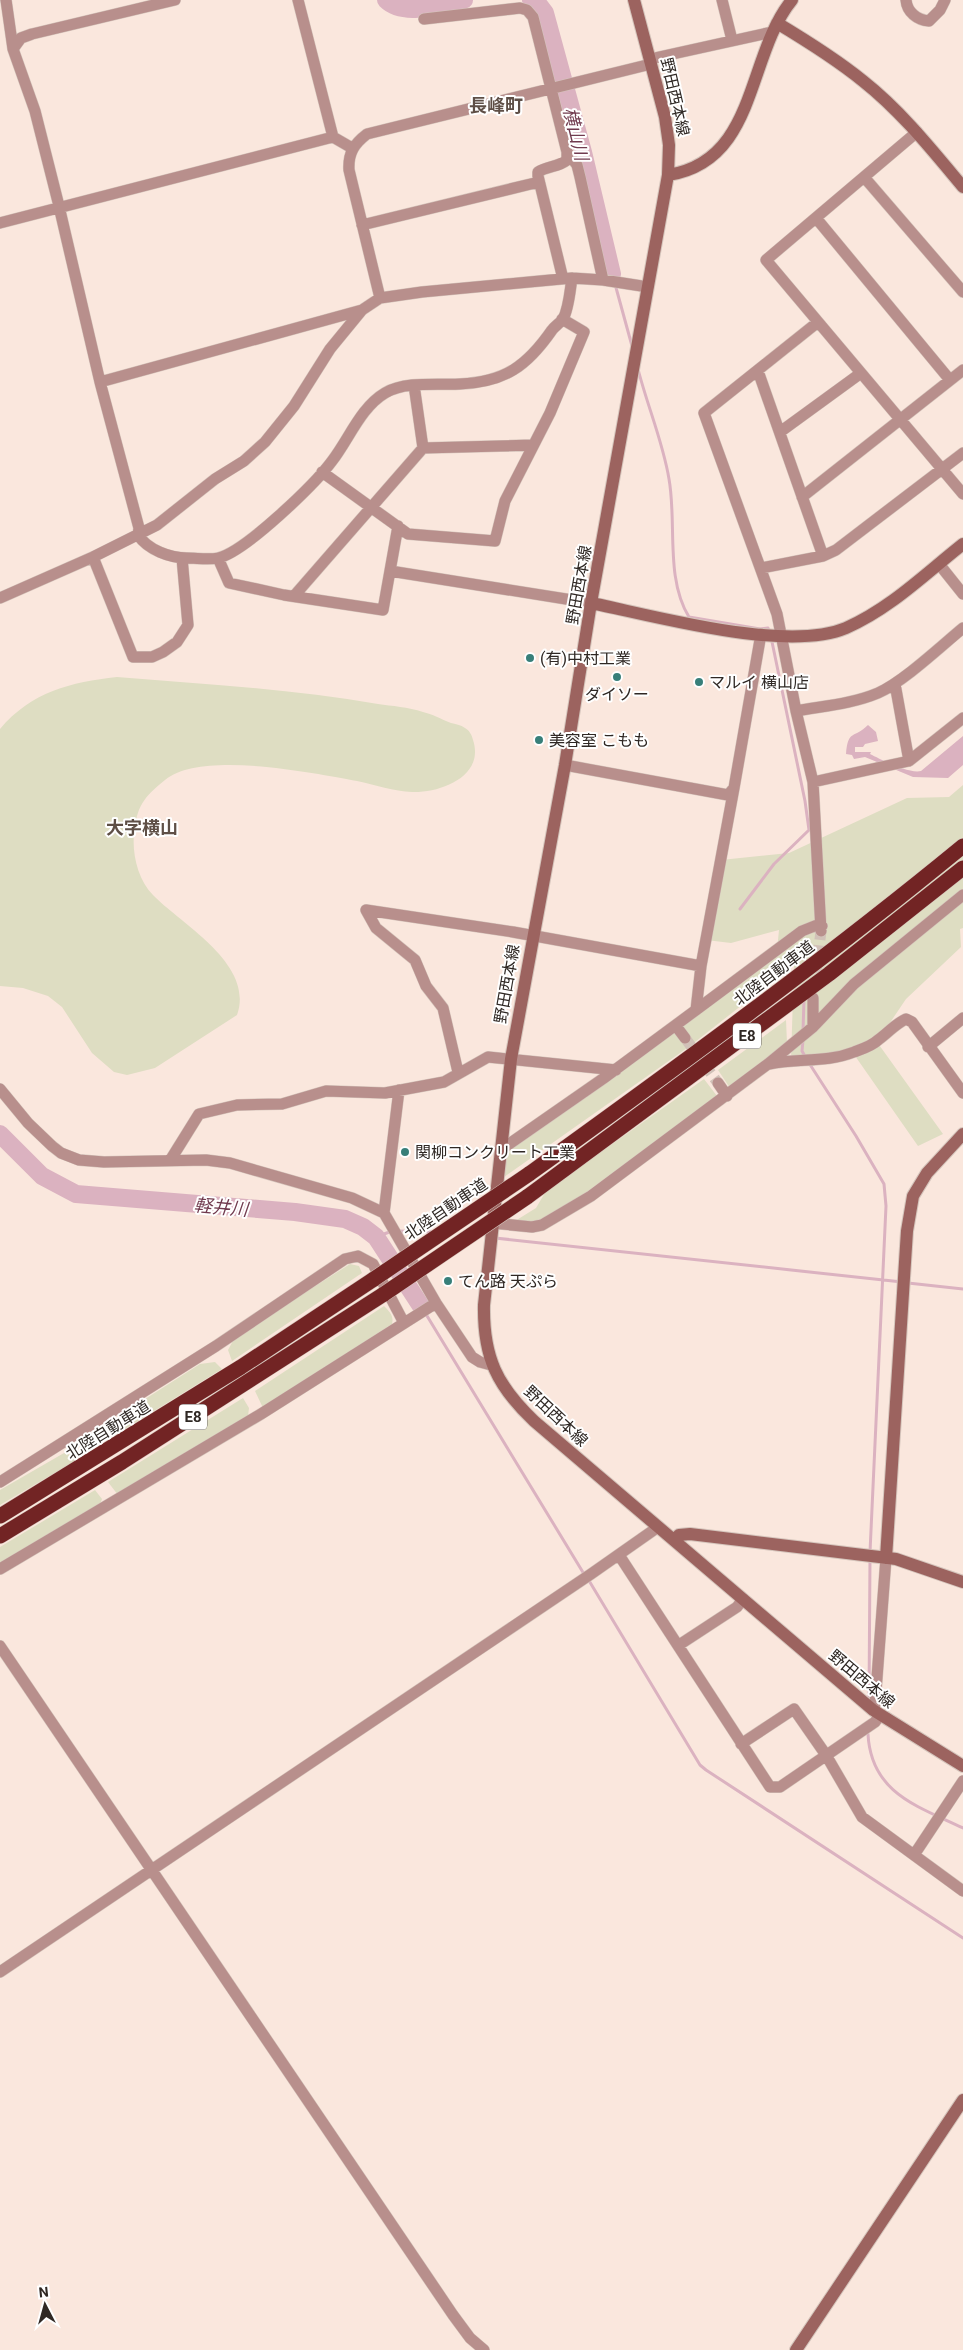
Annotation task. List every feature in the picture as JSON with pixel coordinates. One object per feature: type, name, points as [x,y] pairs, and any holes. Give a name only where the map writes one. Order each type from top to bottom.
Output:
[{"type":"highway","name":"北陸自動車道","points":[[0,1516],[241,1367],[529,1174],[681,1065],[822,958],[963,846]]},
{"type":"highway","name":"北陸自動車道","points":[[0,1536],[122,1462],[384,1294],[527,1197],[822,980],[963,868]]},
{"type":"main road","name":"野田西本線","points":[[634,0],[665,117],[669,145],[668,175],[591,602],[565,765],[532,936],[511,1059],[484,1305],[485,1340],[491,1365],[505,1388],[521,1408],[877,1713],[963,1766]]},
{"type":"main road","points":[[668,175],[686,172],[700,166],[714,156],[736,128],[749,101],[775,27],[789,1]]},
{"type":"main road","points":[[775,27],[821,50],[864,81],[917,132],[963,187]]},
{"type":"main road","points":[[591,602],[735,632],[779,637],[815,634],[843,629],[867,618],[897,599],[963,544]]},
{"type":"main road","points":[[886,1558],[903,1284],[907,1231],[913,1196],[927,1172],[963,1134]]},
{"type":"main road","points":[[674,1540],[679,1535],[690,1534],[886,1558],[920,1566],[963,1582]]},
{"type":"main road","points":[[796,2350],[963,2100]]},
{"type":"street","points":[[6,0],[13,49],[35,111],[100,382],[139,528],[138,535],[142,541],[152,548],[182,558],[218,558],[239,548],[271,524],[332,462],[360,419],[375,400],[386,392],[414,385],[460,384],[492,380],[514,372],[539,350],[554,327],[562,319],[568,278],[539,182],[538,172],[564,163],[566,160],[567,152],[561,86],[533,17],[527,10],[520,8],[424,19]]},
{"type":"street","points":[[13,49],[20,38],[32,34],[175,0]]},
{"type":"street","points":[[298,0],[333,137]]},
{"type":"street","points":[[722,0],[732,40]]},
{"type":"street","points":[[906,0],[907,7],[912,14],[929,21],[940,10],[945,0]]},
{"type":"street","points":[[380,298],[348,159],[352,148],[367,134],[561,86],[775,27]]},
{"type":"street","points":[[917,132],[766,260],[963,494]]},
{"type":"street","points":[[0,223],[333,137],[352,148]]},
{"type":"street","points":[[567,152],[577,165],[605,280]]},
{"type":"street","points":[[864,177],[963,292]]},
{"type":"street","points":[[362,225],[539,182]]},
{"type":"street","points":[[816,218],[950,380]]},
{"type":"street","points":[[0,598],[93,557],[157,525],[215,479],[244,461],[265,442],[294,406],[330,349],[362,310],[380,298],[422,292],[568,278],[605,280],[648,287]]},
{"type":"street","points":[[100,382],[362,310]]},
{"type":"street","points":[[322,472],[408,534],[495,541],[505,501],[532,444],[550,413],[584,332],[562,319]]},
{"type":"street","points":[[502,1149],[616,1070],[805,929],[817,925],[822,929],[812,782],[779,637],[777,614],[704,413],[818,322]]},
{"type":"street","points":[[802,497],[963,370]]},
{"type":"street","points":[[758,371],[823,556]]},
{"type":"street","points":[[780,432],[861,373]]},
{"type":"street","points":[[414,385],[423,448]]},
{"type":"street","points":[[294,596],[423,448],[532,444]]},
{"type":"street","points":[[761,568],[823,556],[836,550],[963,453]]},
{"type":"street","points":[[218,558],[229,583],[294,596],[383,610],[398,526]]},
{"type":"street","points":[[93,557],[133,657],[152,656],[163,652],[177,642],[188,625],[182,558]]},
{"type":"street","points":[[939,564],[963,594]]},
{"type":"street","points":[[390,571],[591,602]]},
{"type":"street","points":[[796,711],[857,700],[895,684],[963,628]]},
{"type":"street","points":[[696,1010],[702,966],[762,634]]},
{"type":"street","points":[[895,684],[909,761]]},
{"type":"street","points":[[812,782],[909,761],[963,718]]},
{"type":"street","points":[[565,765],[723,795],[728,795],[734,788]]},
{"type":"street","points":[[492,1223],[532,1227],[550,1222],[591,1196],[768,1064],[811,1029],[854,984],[963,895]]},
{"type":"street","points":[[458,1072],[443,1008],[426,986],[415,960],[376,928],[366,910],[532,936],[702,966]]},
{"type":"street","points":[[811,1029],[813,998]]},
{"type":"street","points":[[928,1047],[963,1018]]},
{"type":"street","points":[[768,1064],[834,1058],[877,1042],[898,1022],[906,1019],[912,1022],[928,1047],[963,1093]]},
{"type":"street","points":[[676,1026],[685,1038]]},
{"type":"street","points":[[170,1159],[199,1114],[237,1105],[282,1104],[326,1091],[385,1093],[444,1082],[488,1056],[616,1070]]},
{"type":"street","points":[[718,1083],[727,1096]]},
{"type":"street","points":[[0,1090],[28,1124],[61,1153],[89,1162],[170,1159],[206,1160],[230,1164],[352,1198],[384,1213],[433,1305],[472,1357],[480,1362],[491,1365]]},
{"type":"street","points":[[384,1213],[399,1090]]},
{"type":"street","points":[[0,1482],[216,1346],[345,1259],[358,1256],[373,1264],[404,1322]]},
{"type":"street","points":[[0,1569],[260,1414],[433,1305]]},
{"type":"street","points":[[0,1972],[658,1527]]},
{"type":"street","points":[[619,1555],[768,1785],[773,1788],[780,1787],[875,1722],[886,1558]]},
{"type":"street","points":[[679,1645],[737,1607],[743,1599]]},
{"type":"street","points":[[0,1646],[463,2330],[484,2350]]},
{"type":"street","points":[[741,1744],[794,1709],[826,1755],[862,1817],[963,1891]]},
{"type":"street","points":[[914,1855],[963,1781]]},
{"type":"green space","points":[[117,677],[281,691],[412,709],[462,726],[472,736],[475,753],[473,763],[467,773],[458,780],[423,792],[398,790],[286,769],[230,765],[204,766],[182,771],[157,786],[142,803],[135,824],[135,858],[143,882],[153,895],[213,947],[236,979],[240,996],[237,1015],[155,1068],[127,1075],[114,1072],[92,1053],[62,1007],[48,996],[23,988],[0,986],[0,729],[25,706],[53,691],[84,682]]},
{"type":"green space","points":[[963,785],[963,928],[960,929],[961,947],[906,999],[877,1042],[943,1134],[918,1146],[853,1053],[791,1060],[794,964],[690,1046],[497,1182],[502,1149],[777,950],[779,930],[731,943],[706,940],[721,860],[789,853],[907,798],[949,797]]},
{"type":"green space","points":[[786,1020],[787,1043],[730,1088],[718,1070]]},
{"type":"green space","points":[[704,1079],[717,1096],[588,1191],[548,1217],[530,1222],[515,1221],[536,1208],[546,1191]]},
{"type":"green space","points":[[350,1264],[359,1266],[362,1273],[232,1361],[228,1350],[235,1337]]},
{"type":"green space","points":[[384,1306],[391,1314],[392,1324],[263,1408],[255,1391]]},
{"type":"green space","points":[[215,1362],[222,1369],[86,1453],[81,1442],[84,1438],[200,1364]]},
{"type":"green space","points":[[243,1398],[249,1408],[248,1416],[118,1495],[108,1482]]},
{"type":"green space","points":[[64,1453],[74,1456],[75,1461],[0,1505],[0,1490]]},
{"type":"green space","points":[[95,1490],[102,1499],[100,1504],[0,1563],[0,1547]]},
{"type":"shaded area","points":[[868,725],[876,732],[878,741],[865,744],[863,747],[855,747],[855,752],[871,752],[870,754],[896,766],[921,771],[963,736],[963,765],[948,778],[913,777],[865,757],[854,759],[852,755],[846,754],[848,741],[852,735]]},
{"type":"waterway","name":"横山川","points":[[386,0],[394,5],[413,9],[434,7],[464,0]]},
{"type":"waterway","name":"横山川","points":[[531,0],[539,5],[545,13],[583,152],[612,274]]},
{"type":"waterway","points":[[615,284],[632,346]]},
{"type":"waterway","points":[[638,369],[659,437],[669,479],[674,568],[682,602],[689,617],[760,629],[768,628],[769,631]]},
{"type":"waterway","points":[[740,909],[774,864],[809,830],[805,801],[771,637]]},
{"type":"waterway","points":[[803,1031],[804,1000]]},
{"type":"waterway","points":[[803,1040],[802,1051],[806,1058]]},
{"type":"waterway","points":[[809,1063],[884,1184],[886,1206],[870,1552]]},
{"type":"waterway","name":"軽井川","points":[[0,1134],[42,1176],[76,1194],[295,1212],[345,1219],[363,1227],[376,1237],[421,1306]]},
{"type":"waterway","points":[[376,1237],[392,1231]]},
{"type":"waterway","points":[[398,1231],[434,1232]]},
{"type":"waterway","points":[[495,1238],[902,1282]]},
{"type":"waterway","points":[[908,1283],[963,1289]]},
{"type":"waterway","points":[[421,1306],[584,1574]]},
{"type":"waterway","points":[[869,1700],[870,1558]]},
{"type":"waterway","points":[[588,1579],[700,1765],[963,1938]]},
{"type":"waterway","points":[[868,1734],[871,1754],[887,1784],[899,1795],[914,1804],[963,1828]]},
{"type":"tunnel","points":[[814,989],[821,931]]},
{"type":"tunnel","points":[[685,1038],[718,1083]]},
{"type":"place","name":"(有)中村工業","points":[[530,658]]},
{"type":"place","name":"ダイソー","points":[[617,677]]},
{"type":"place","name":"マルイ 横山店","points":[[699,682]]},
{"type":"place","name":"美容室 こもも","points":[[539,740]]},
{"type":"place","name":"関柳コンクリート工業","points":[[405,1152]]},
{"type":"place","name":"てん路 天ぷら","points":[[448,1281]]},
{"type":"district","name":"長峰町","points":[[496,105]]},
{"type":"district","name":"大字横山","points":[[142,827]]}]
